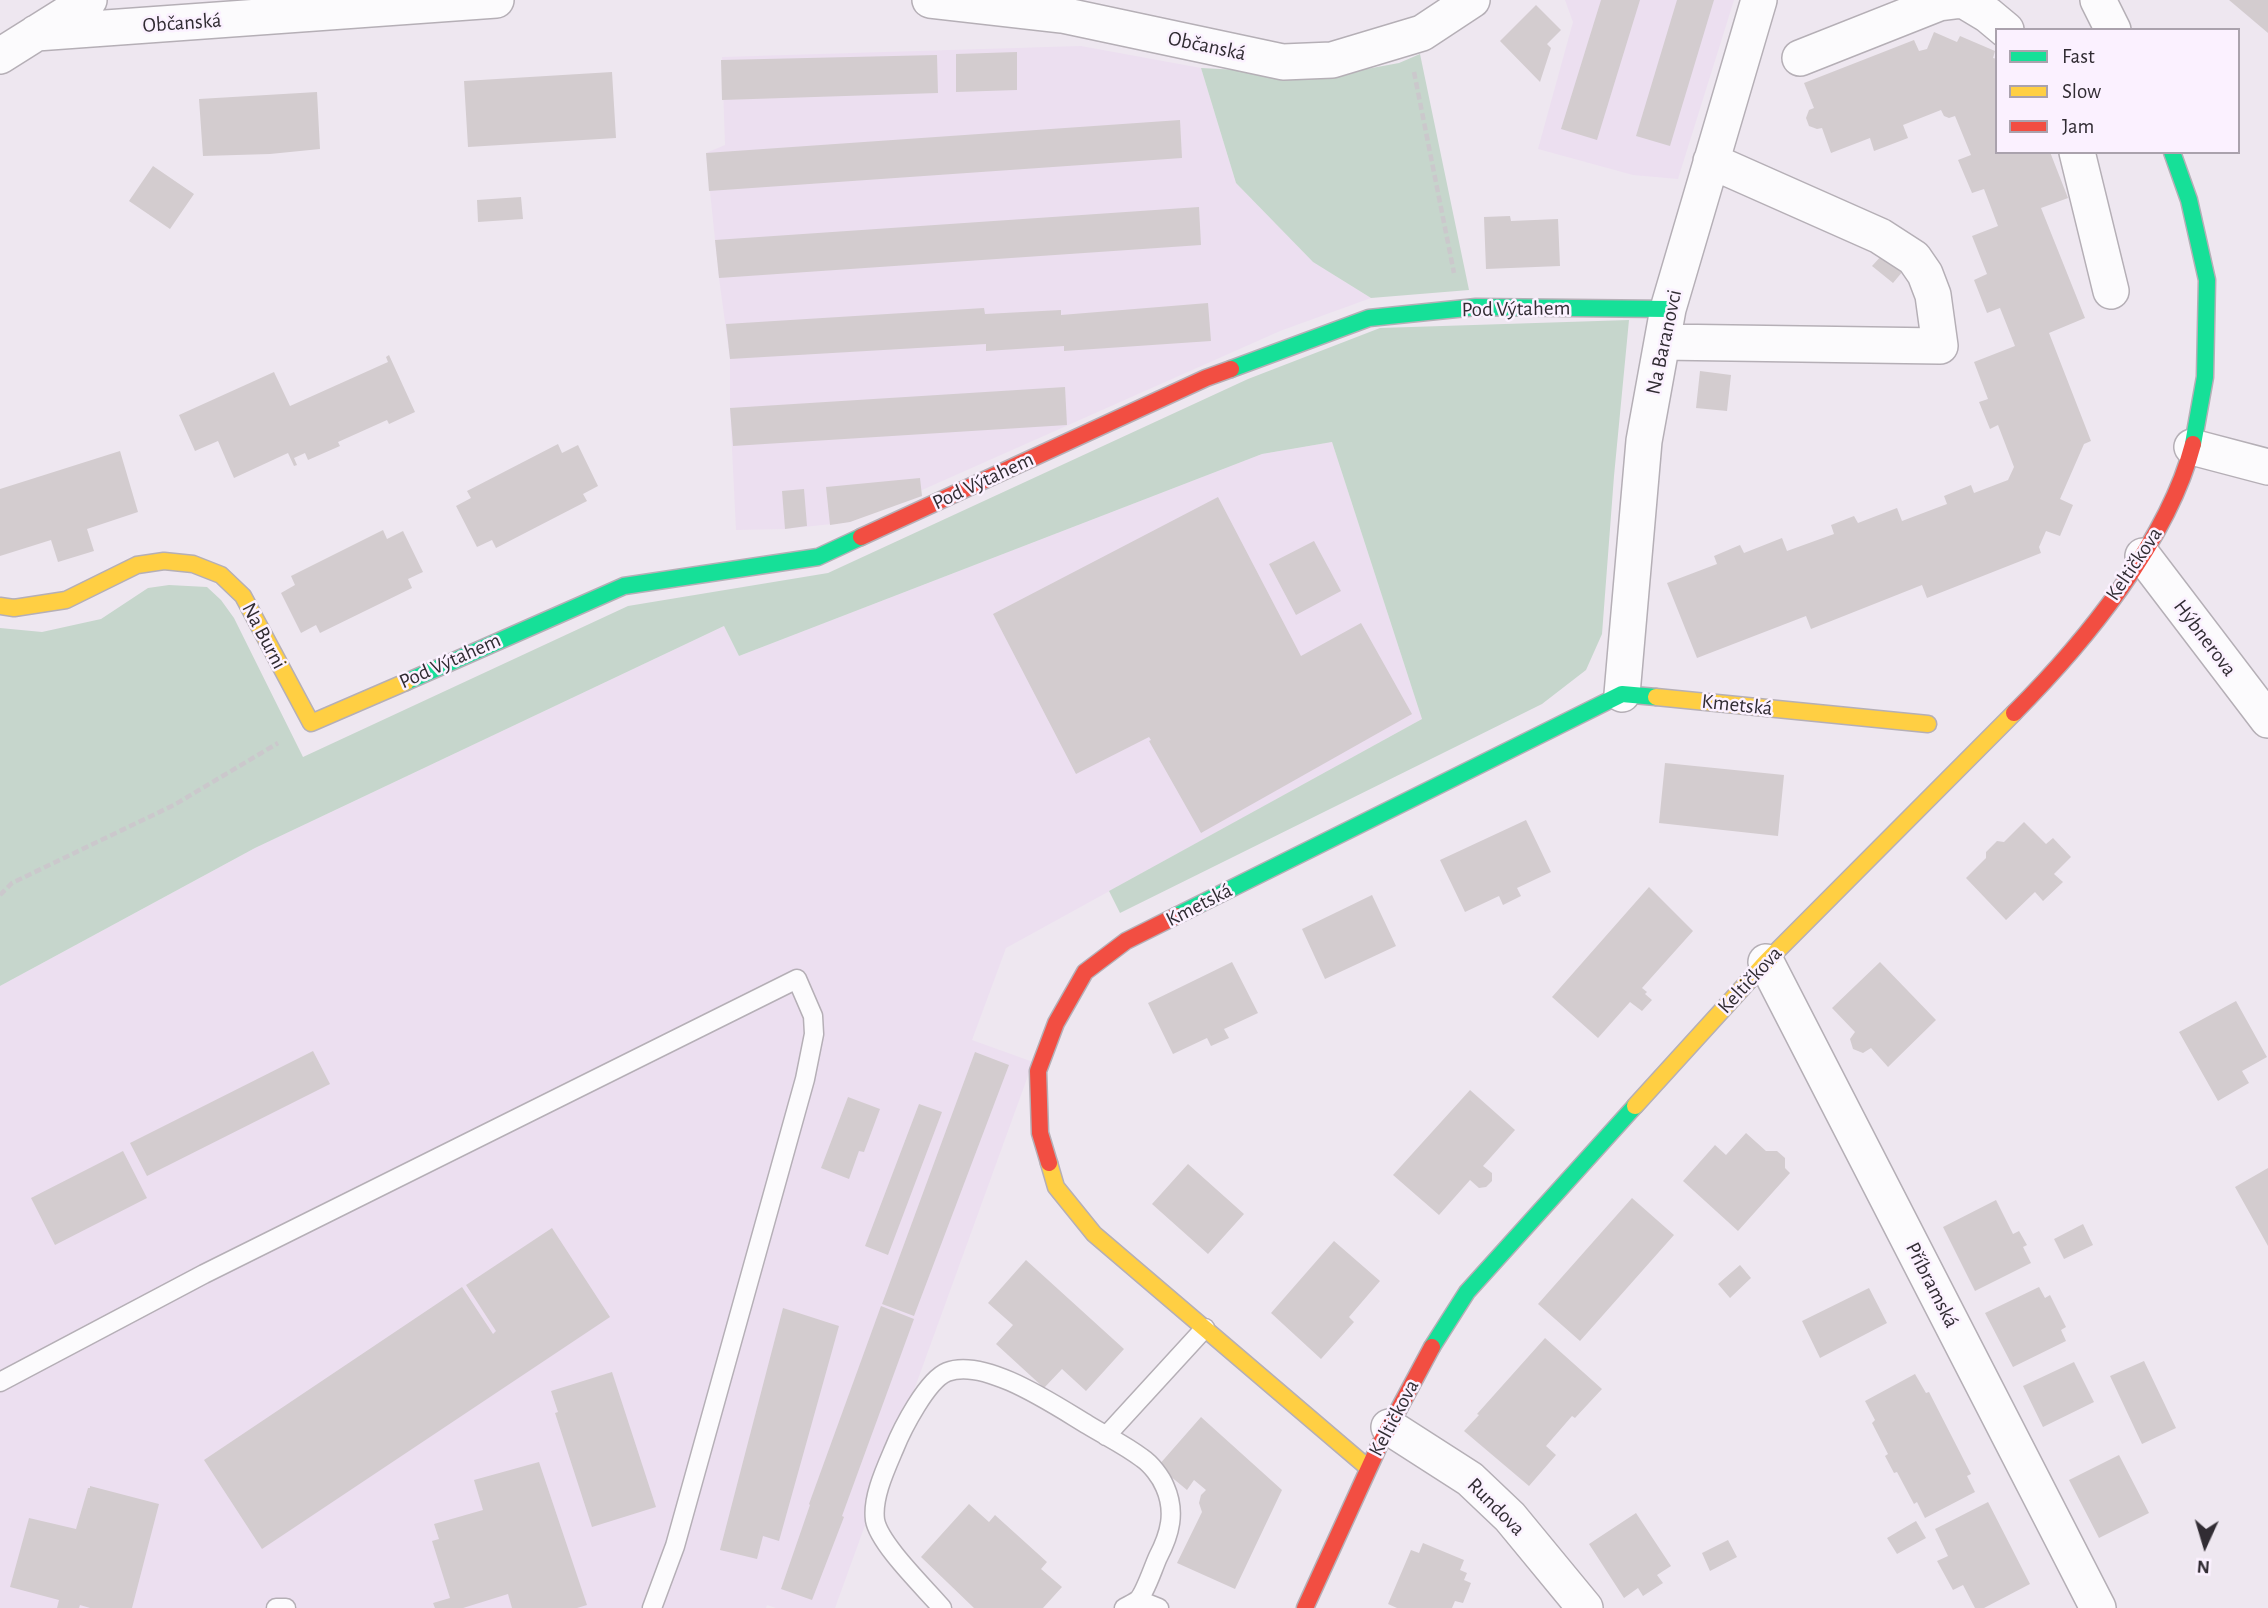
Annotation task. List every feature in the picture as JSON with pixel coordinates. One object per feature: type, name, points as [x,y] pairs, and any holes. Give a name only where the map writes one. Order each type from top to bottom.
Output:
[{"type":"street","points":[[0,56],[89,0]]},
{"type":"street","name":"Občanská","points":[[36,33],[496,0]]},
{"type":"street","name":"Občanská","points":[[930,0],[1062,15],[1283,62],[1332,60],[1408,38],[1422,33],[1472,0]]},
{"type":"street","name":"Na Baranovci","points":[[1622,694],[1644,441],[1665,325],[1759,0]]},
{"type":"street","points":[[2098,0],[2112,28]]},
{"type":"street","points":[[1800,58],[1938,2],[1963,1],[1988,15],[2004,28]]},
{"type":"street","points":[[2077,154],[2111,291]]},
{"type":"street","points":[[2173,154],[2189,200],[2207,280],[2206,377],[2192,447],[2268,467]]},
{"type":"street","points":[[1665,325],[1940,345],[1933,295],[1925,274],[1914,258],[1880,236],[1711,161]]},
{"type":"street","name":"Pod Výtahem","points":[[311,723],[624,586],[818,557],[1206,378],[1369,318],[1460,308],[1665,325]]},
{"type":"street","name":"Keltičkova","points":[[1305,1608],[1367,1467],[1445,1324],[1467,1292],[1766,962],[2046,681],[2124,584],[2143,556],[2170,506],[2192,447]]},
{"type":"street","name":"Hýbnerova","points":[[2143,556],[2268,720]]},
{"type":"street","name":"Na Burni","points":[[0,606],[14,608],[66,600],[137,565],[164,561],[192,564],[220,575],[243,596],[311,723]]},
{"type":"street","name":"Kmetská","points":[[1367,1467],[1094,1234],[1056,1187],[1040,1133],[1038,1071],[1056,1023],[1086,972],[1126,942],[1622,694],[1928,724]]},
{"type":"street","name":"Příbramská","points":[[1766,962],[2098,1608]]},
{"type":"street","name":"Rundova","points":[[1389,1427],[1470,1479],[1510,1517],[1585,1608]]},
{"type":"lane","points":[[0,1382],[204,1274],[797,979],[813,1016],[814,1034],[805,1079],[675,1546],[652,1608]]},
{"type":"lane","points":[[1106,1436],[1205,1328]]},
{"type":"lane","points":[[943,1608],[887,1545],[877,1528],[876,1499],[894,1448],[932,1385],[951,1370],[964,1369],[982,1372],[1024,1387],[1145,1459],[1164,1484],[1170,1501],[1171,1522],[1167,1538],[1131,1604],[1159,1608]]},
{"type":"lane","points":[[276,1608],[286,1608]]},
{"type":"path","points":[[1408,38],[1460,308]]},
{"type":"path","points":[[0,895],[12,883],[174,805],[311,723]]},
{"type":"shaded area","points":[[1565,0],[1734,0],[1678,179],[1633,175],[1538,149],[1573,22]]},
{"type":"shaded area","points":[[1081,46],[1201,68],[1236,183],[1313,262],[1371,298],[1280,331],[850,522],[785,529],[736,530],[730,359],[706,153],[725,145],[722,57]]},
{"type":"shaded area","points":[[1420,54],[1469,290],[1371,298],[1313,262],[1236,183],[1201,68],[1334,75],[1399,63]]},
{"type":"shaded area","points":[[1629,320],[1602,634],[1586,670],[1542,704],[1120,913],[1109,891],[1422,719],[1332,442],[1262,454],[739,656],[724,626],[255,848],[0,986],[0,628],[42,632],[101,619],[148,588],[169,585],[207,587],[234,618],[303,757],[628,606],[828,573],[1248,379],[1380,328]]},
{"type":"shaded area","points":[[1332,442],[1422,719],[1006,948],[972,1040],[1033,1062],[835,1608],[776,1608],[767,1605],[766,1608],[0,1608],[0,986],[255,848],[724,626],[739,656],[1262,454]]},
{"type":"building","points":[[1601,0],[1640,0],[1597,140],[1561,129]]},
{"type":"building","points":[[1677,0],[1714,0],[1670,146],[1636,136]]},
{"type":"building","points":[[2229,0],[2268,0],[2268,33]]},
{"type":"building","points":[[1536,5],[1561,30],[1547,44],[1551,48],[1540,82],[1500,41]]},
{"type":"building","points":[[1934,32],[1957,42],[1960,36],[1995,51],[1995,154],[2051,154],[2068,198],[2041,208],[2085,318],[2049,333],[2091,441],[2084,444],[2060,499],[2073,505],[2060,536],[2046,531],[2039,547],[2041,553],[1927,598],[1922,585],[1811,629],[1806,616],[1697,658],[1667,583],[1717,564],[1714,556],[1740,545],[1744,553],[1782,538],[1787,551],[1834,534],[1831,525],[1854,516],[1858,523],[1897,508],[1902,521],[1947,504],[1944,496],[1971,485],[1974,493],[2008,480],[2014,467],[1998,425],[1990,429],[1979,402],[1988,399],[1974,362],[2015,346],[2000,308],[1987,313],[1974,280],[1987,274],[1972,236],[1998,226],[1984,189],[1972,193],[1958,160],[1971,155],[1955,116],[1944,116],[1941,110],[1903,125],[1908,138],[1874,151],[1870,138],[1831,153],[1822,128],[1809,126],[1806,118],[1809,110],[1814,108],[1804,83],[1914,40],[1919,51],[1927,49]]},
{"type":"building","points":[[1017,52],[1017,90],[956,92],[956,54]]},
{"type":"building","points":[[937,55],[938,93],[722,100],[721,60]]},
{"type":"building","points":[[612,72],[616,138],[468,147],[464,81]]},
{"type":"building","points":[[317,92],[320,149],[203,156],[199,99]]},
{"type":"building","points":[[1180,120],[1182,158],[709,191],[706,153]]},
{"type":"building","points":[[153,166],[194,194],[170,229],[129,201]]},
{"type":"building","points":[[521,197],[523,219],[478,222],[477,200]]},
{"type":"building","points":[[1199,207],[1201,245],[719,278],[715,240]]},
{"type":"building","points":[[1510,216],[1511,221],[1558,219],[1560,266],[1486,269],[1484,217]]},
{"type":"building","points":[[1883,254],[1903,271],[1893,283],[1872,266]]},
{"type":"building","points":[[1208,303],[1211,341],[1064,351],[1064,346],[986,351],[986,344],[730,359],[726,324],[984,308],[985,314],[1061,310],[1061,315]]},
{"type":"building","points":[[389,355],[415,412],[389,424],[387,420],[338,442],[340,446],[308,460],[305,453],[294,458],[297,465],[294,466],[288,453],[234,478],[218,441],[195,451],[179,415],[274,372],[290,406],[388,362],[386,357]]},
{"type":"building","points":[[1700,371],[1731,375],[1727,411],[1696,408]]},
{"type":"building","points":[[1065,387],[1067,425],[733,446],[730,408]]},
{"type":"building","points":[[558,444],[562,453],[578,445],[598,486],[583,494],[587,501],[496,548],[492,540],[477,547],[456,506],[471,498],[467,491]]},
{"type":"building","points":[[120,451],[138,512],[87,529],[94,551],[58,562],[51,540],[0,556],[0,489]]},
{"type":"building","points":[[920,478],[922,496],[850,522],[830,525],[826,487]]},
{"type":"building","points":[[804,489],[807,526],[785,529],[782,491]]},
{"type":"building","points":[[1218,497],[1301,656],[1361,623],[1412,714],[1201,833],[1149,737],[1076,774],[993,614]]},
{"type":"building","points":[[383,530],[387,539],[403,531],[423,572],[408,579],[412,588],[320,633],[316,625],[301,633],[281,593],[295,585],[291,576]]},
{"type":"building","points":[[1314,541],[1341,591],[1296,615],[1269,564]]},
{"type":"building","points":[[1665,763],[1784,775],[1778,836],[1659,823]]},
{"type":"building","points":[[1526,820],[1551,872],[1517,888],[1521,896],[1503,905],[1499,896],[1465,912],[1440,860]]},
{"type":"building","points":[[2024,822],[2046,844],[2053,838],[2071,857],[2054,874],[2063,882],[2043,901],[2035,892],[2006,920],[1966,878],[1986,858],[1986,852],[1997,841],[2004,842]]},
{"type":"building","points":[[1649,887],[1693,931],[1642,988],[1652,1000],[1642,1011],[1630,1002],[1598,1038],[1552,997]]},
{"type":"building","points":[[1372,895],[1396,946],[1325,979],[1302,929]]},
{"type":"building","points":[[1232,962],[1258,1013],[1224,1029],[1229,1038],[1211,1046],[1207,1038],[1173,1054],[1148,1003]]},
{"type":"building","points":[[1880,962],[1936,1020],[1888,1067],[1871,1048],[1863,1053],[1853,1049],[1850,1039],[1855,1032],[1832,1008]]},
{"type":"building","points":[[2236,1001],[2267,1057],[2242,1071],[2249,1083],[2218,1101],[2179,1032]]},
{"type":"building","points":[[313,1051],[330,1084],[147,1176],[130,1143]]},
{"type":"building","points":[[975,1052],[1009,1065],[914,1316],[882,1304]]},
{"type":"building","points":[[1470,1090],[1515,1130],[1483,1166],[1492,1173],[1492,1181],[1486,1187],[1479,1188],[1470,1180],[1439,1215],[1393,1175]]},
{"type":"building","points":[[848,1097],[880,1109],[864,1152],[859,1151],[849,1179],[821,1168]]},
{"type":"building","points":[[919,1104],[942,1112],[888,1255],[865,1246]]},
{"type":"building","points":[[1746,1133],[1766,1151],[1777,1151],[1785,1158],[1785,1168],[1790,1173],[1738,1231],[1683,1181],[1715,1145],[1726,1155]]},
{"type":"building","points":[[123,1151],[147,1198],[55,1245],[31,1198]]},
{"type":"building","points":[[1188,1164],[1244,1214],[1208,1254],[1152,1204]]},
{"type":"building","points":[[2268,1168],[2268,1246],[2235,1187]]},
{"type":"building","points":[[1632,1198],[1674,1235],[1580,1341],[1538,1304]]},
{"type":"building","points":[[1996,1200],[2013,1234],[2019,1231],[2027,1245],[2023,1247],[2031,1263],[1975,1291],[1943,1227]]},
{"type":"building","points":[[2083,1224],[2093,1245],[2064,1259],[2054,1239]]},
{"type":"building","points":[[552,1228],[610,1317],[262,1549],[204,1460],[462,1287],[493,1334],[496,1331],[466,1285]]},
{"type":"building","points":[[1334,1241],[1380,1281],[1349,1317],[1354,1322],[1321,1359],[1271,1313]]},
{"type":"building","points":[[1026,1260],[1124,1349],[1086,1391],[1062,1369],[1044,1388],[996,1344],[1013,1325],[988,1303]]},
{"type":"building","points":[[1740,1265],[1751,1278],[1730,1298],[1718,1284]]},
{"type":"building","points":[[2039,1287],[2045,1298],[2050,1295],[2066,1327],[2061,1330],[2066,1341],[2013,1367],[1985,1313]]},
{"type":"building","points":[[1869,1288],[1887,1323],[1820,1358],[1802,1321]]},
{"type":"building","points":[[881,1306],[914,1319],[812,1600],[781,1589]]},
{"type":"building","points":[[783,1308],[839,1326],[779,1541],[763,1536],[757,1559],[720,1550]]},
{"type":"building","points":[[1545,1338],[1602,1389],[1575,1418],[1572,1416],[1546,1446],[1556,1455],[1529,1486],[1464,1431]]},
{"type":"building","points":[[2144,1361],[2176,1428],[2142,1444],[2110,1376]]},
{"type":"building","points":[[2074,1362],[2094,1402],[2043,1427],[2023,1386]]},
{"type":"building","points":[[612,1372],[656,1507],[592,1527],[555,1413],[558,1412],[551,1391]]},
{"type":"building","points":[[1915,1374],[1926,1393],[1929,1392],[1971,1474],[1967,1476],[1975,1492],[1925,1518],[1885,1456],[1888,1454],[1872,1423],[1875,1420],[1865,1401]]},
{"type":"building","points":[[1201,1417],[1282,1490],[1235,1589],[1177,1563],[1202,1512],[1199,1503],[1206,1490],[1194,1480],[1187,1490],[1158,1466]]},
{"type":"building","points":[[2119,1455],[2149,1513],[2099,1538],[2069,1480]]},
{"type":"building","points":[[539,1462],[587,1605],[577,1608],[512,1608],[508,1594],[463,1608],[435,1608],[433,1603],[450,1598],[432,1541],[439,1539],[434,1524],[483,1510],[474,1480]]},
{"type":"building","points":[[90,1486],[159,1504],[132,1608],[90,1608],[80,1605],[79,1608],[57,1608],[59,1600],[10,1587],[29,1518],[76,1529]]},
{"type":"building","points":[[1988,1502],[2030,1584],[1984,1608],[1975,1608],[1963,1585],[1953,1590],[1937,1561],[1948,1556],[1935,1529]]},
{"type":"building","points":[[969,1504],[989,1522],[995,1515],[1047,1562],[1041,1569],[1062,1587],[1043,1608],[974,1608],[921,1557]]},
{"type":"building","points":[[1636,1513],[1671,1566],[1657,1575],[1663,1583],[1643,1596],[1638,1588],[1624,1598],[1589,1544]]},
{"type":"building","points":[[1916,1521],[1926,1538],[1897,1554],[1887,1538]]},
{"type":"building","points":[[1728,1540],[1737,1557],[1710,1571],[1702,1553]]},
{"type":"building","points":[[1423,1543],[1464,1560],[1460,1570],[1467,1573],[1464,1580],[1471,1583],[1463,1603],[1455,1601],[1452,1608],[1397,1608],[1388,1604],[1411,1550],[1419,1553]]},
{"type":"traffic: fast","points":[[2173,154],[2189,200],[2207,280],[2205,377],[2193,444]]},
{"type":"traffic: fast","points":[[1231,369],[1369,318],[1476,307],[1668,309]]},
{"type":"traffic: fast","points":[[406,682],[624,586],[818,557],[861,537]]},
{"type":"traffic: fast","points":[[1176,916],[1622,694],[1656,697]]},
{"type":"traffic: fast","points":[[1432,1347],[1467,1292],[1635,1106]]},
{"type":"traffic: slow","points":[[0,606],[14,608],[66,600],[137,565],[164,561],[193,564],[221,575],[243,596],[311,723],[406,682]]},
{"type":"traffic: slow","points":[[1656,697],[1928,724]]},
{"type":"traffic: slow","points":[[1635,1106],[1766,962],[2014,713]]},
{"type":"traffic: slow","points":[[1049,1163],[1056,1187],[1094,1234],[1367,1467]]},
{"type":"traffic: jam","points":[[861,537],[1206,378],[1231,369]]},
{"type":"traffic: jam","points":[[2014,713],[2095,623],[2144,553],[2181,481],[2193,444]]},
{"type":"traffic: jam","points":[[1049,1163],[1040,1133],[1038,1071],[1056,1023],[1085,972],[1126,941],[1176,916]]},
{"type":"traffic: jam","points":[[1305,1608],[1379,1446],[1432,1347]]}]
